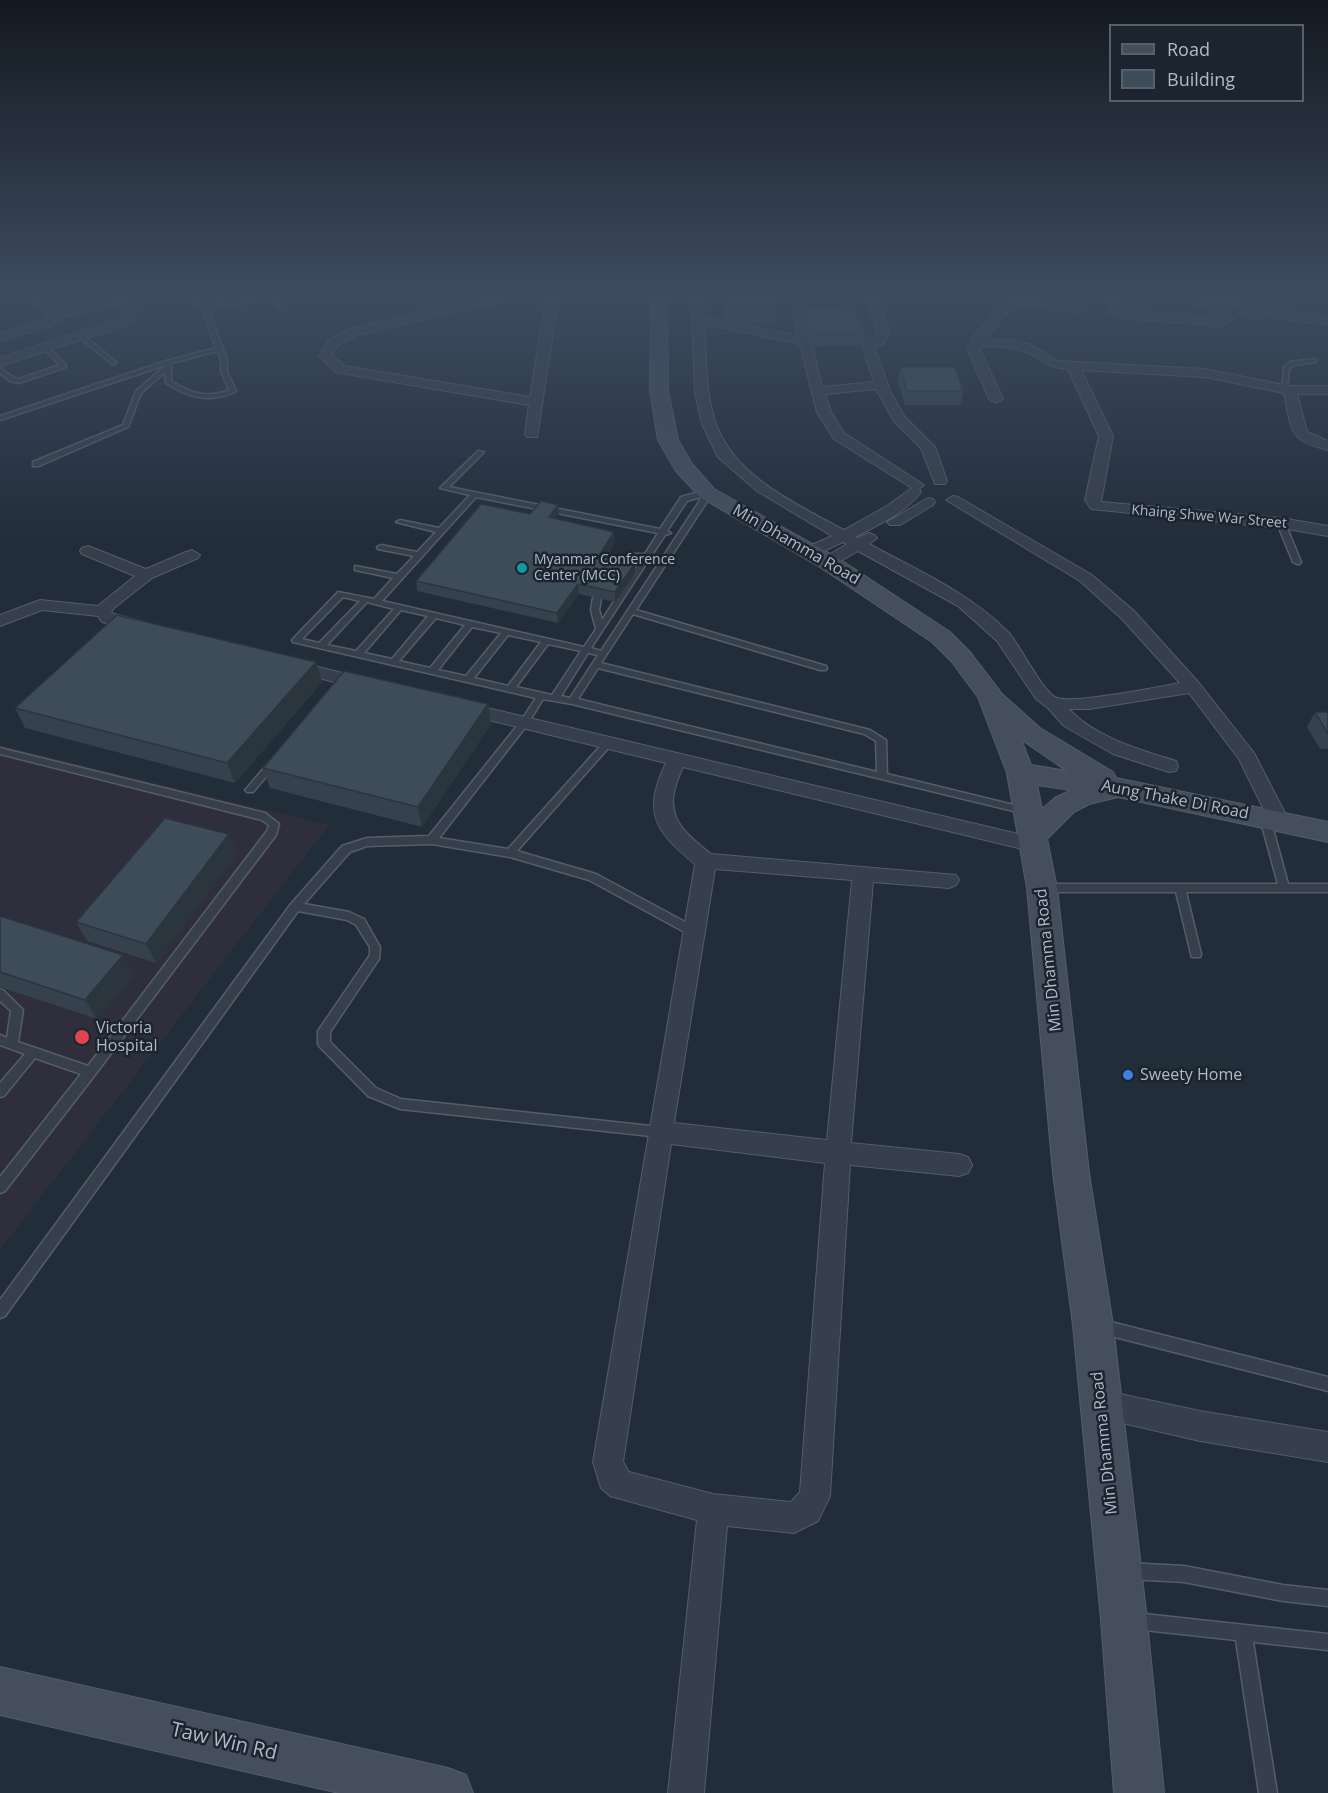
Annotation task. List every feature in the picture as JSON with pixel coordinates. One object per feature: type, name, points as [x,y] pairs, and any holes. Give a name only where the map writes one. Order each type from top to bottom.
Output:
[{"type":"main road","name":"Min Dhamma Road","points":[[659,378],[668,440],[683,467],[702,491],[819,557],[941,637],[961,657],[990,695],[1022,773],[1042,888],[1071,1173],[1093,1324],[1124,1620],[1139,1793]]},
{"type":"main road","points":[[990,695],[1031,734],[1090,773],[1125,789]]},
{"type":"main road","name":"Aung Thake Di Road","points":[[1022,773],[1125,789],[1328,832]]},
{"type":"main road","points":[[1032,831],[1061,805],[1092,794],[1125,789]]},
{"type":"main road","name":"Taw Win Rd","points":[[0,1691],[448,1793]]},
{"type":"street","points":[[392,378],[536,402]]},
{"type":"street","points":[[531,434],[540,378]]},
{"type":"street","points":[[701,378],[709,424],[725,456],[762,488],[814,520],[964,603],[1003,637],[1042,694],[1070,723],[1110,744],[1169,766]]},
{"type":"street","points":[[814,378],[824,412],[838,436],[916,489]]},
{"type":"street","points":[[879,378],[899,418],[928,447],[940,482]]},
{"type":"street","points":[[986,378],[996,399]]},
{"type":"street","name":"Khaing Shwe War Street","points":[[1077,378],[1106,436],[1092,500],[1096,506],[1281,523],[1328,531]]},
{"type":"street","points":[[1228,378],[1287,389],[1328,390]]},
{"type":"street","points":[[817,391],[881,385]]},
{"type":"street","points":[[1287,389],[1300,434],[1305,439],[1328,447]]},
{"type":"street","points":[[852,539],[905,502],[921,482],[940,482],[956,490],[957,494],[953,500],[942,503],[928,502],[916,496],[916,489]]},
{"type":"street","points":[[953,500],[1086,578],[1128,615],[1193,687],[1247,758],[1272,820]]},
{"type":"street","points":[[819,557],[928,502]]},
{"type":"street","points":[[88,551],[147,575]]},
{"type":"street","points":[[103,612],[107,605],[147,575],[192,555]]},
{"type":"street","points":[[0,621],[40,605],[103,612],[108,618],[154,630]]},
{"type":"street","points":[[279,662],[343,684],[380,688]]},
{"type":"street","points":[[1054,704],[1089,703],[1193,687]]},
{"type":"street","points":[[446,704],[676,761],[1032,831]]},
{"type":"street","points":[[676,761],[663,787],[663,808],[675,836],[706,861],[949,880]]},
{"type":"street","points":[[706,861],[608,1462],[612,1477],[621,1485],[712,1509],[794,1518],[807,1510],[815,1496],[838,1154],[863,874]]},
{"type":"street","points":[[660,1132],[838,1154],[959,1165]]},
{"type":"street","points":[[1101,1404],[1200,1426],[1328,1447]]},
{"type":"street","points":[[686,1793],[712,1509]]},
{"type":"lane","points":[[9,378],[19,381],[29,378]]},
{"type":"lane","points":[[0,418],[125,378]]},
{"type":"lane","points":[[36,464],[126,426],[138,392],[153,378]]},
{"type":"lane","points":[[168,378],[168,382],[179,390],[201,398],[224,395],[233,391],[227,378]]},
{"type":"lane","points":[[1286,378],[1287,389]]},
{"type":"lane","points":[[480,452],[444,488],[680,536]]},
{"type":"lane","points":[[555,698],[684,499],[702,491],[704,500],[572,701]]},
{"type":"lane","points":[[376,602],[474,495]]},
{"type":"lane","points":[[400,522],[441,531]]},
{"type":"lane","points":[[1281,523],[1297,562]]},
{"type":"lane","points":[[381,547],[419,555]]},
{"type":"lane","points":[[616,570],[633,556],[646,556]]},
{"type":"lane","points":[[358,568],[398,577]]},
{"type":"lane","points":[[627,587],[644,592]]},
{"type":"lane","points":[[604,654],[341,594],[296,640],[572,701],[882,776],[1032,831]]},
{"type":"lane","points":[[597,598],[595,610],[600,630]]},
{"type":"lane","points":[[321,645],[365,600]]},
{"type":"lane","points":[[357,654],[399,608]]},
{"type":"lane","points":[[632,611],[823,668]]},
{"type":"lane","points":[[393,663],[433,616]]},
{"type":"lane","points":[[432,671],[470,624]]},
{"type":"lane","points":[[468,679],[506,632]]},
{"type":"lane","points":[[510,689],[546,641]]},
{"type":"lane","points":[[597,665],[867,732],[881,740],[882,776]]},
{"type":"lane","points":[[432,840],[524,723],[542,696]]},
{"type":"lane","points":[[510,853],[607,744]]},
{"type":"lane","points":[[0,751],[265,817],[274,824],[272,832],[0,1187]]},
{"type":"lane","points":[[250,790],[279,756]]},
{"type":"lane","points":[[1272,820],[1284,888]]},
{"type":"lane","points":[[0,1311],[295,907],[346,849],[367,842],[432,840],[510,853],[592,877],[694,932]]},
{"type":"lane","points":[[1042,888],[1328,888]]},
{"type":"lane","points":[[1180,888],[1196,954]]},
{"type":"lane","points":[[295,907],[349,916],[360,922],[375,947],[375,956],[324,1031],[324,1044],[372,1092],[400,1104],[660,1132]]},
{"type":"lane","points":[[0,994],[17,1010],[6,1042],[90,1072]]},
{"type":"lane","points":[[0,1092],[33,1052]]},
{"type":"lane","points":[[1093,1324],[1328,1384]]},
{"type":"lane","points":[[1119,1570],[1184,1574],[1283,1593],[1328,1598]]},
{"type":"lane","points":[[1124,1620],[1328,1642]]},
{"type":"lane","points":[[1243,1634],[1268,1793]]},
{"type":"shaded area","name":"Victoria Hospital","points":[[0,745],[329,825],[0,1250]]},
{"type":"building","points":[[903,378],[959,378],[963,391],[907,391]]},
{"type":"building","name":"Myanmar Conference Center (MCC)","points":[[541,501],[558,505],[549,517],[614,532],[599,556],[635,563],[615,592],[578,584],[557,613],[416,581],[481,504],[530,514]]},
{"type":"building","points":[[117,615],[316,662],[227,763],[15,708]]},
{"type":"building","points":[[344,671],[488,704],[418,807],[263,768]]},
{"type":"building","points":[[1315,712],[1328,712],[1328,734]]},
{"type":"building","points":[[165,818],[229,834],[146,944],[76,922]]},
{"type":"building","points":[[0,916],[123,955],[85,1000],[0,972]]},
{"type":"place","name":"Myanmar Conference Center (MCC)","points":[[522,568]]},
{"type":"place","name":"Victoria Hospital","points":[[82,1037]]},
{"type":"place","name":"Sweety Home","points":[[1128,1075]]}]
